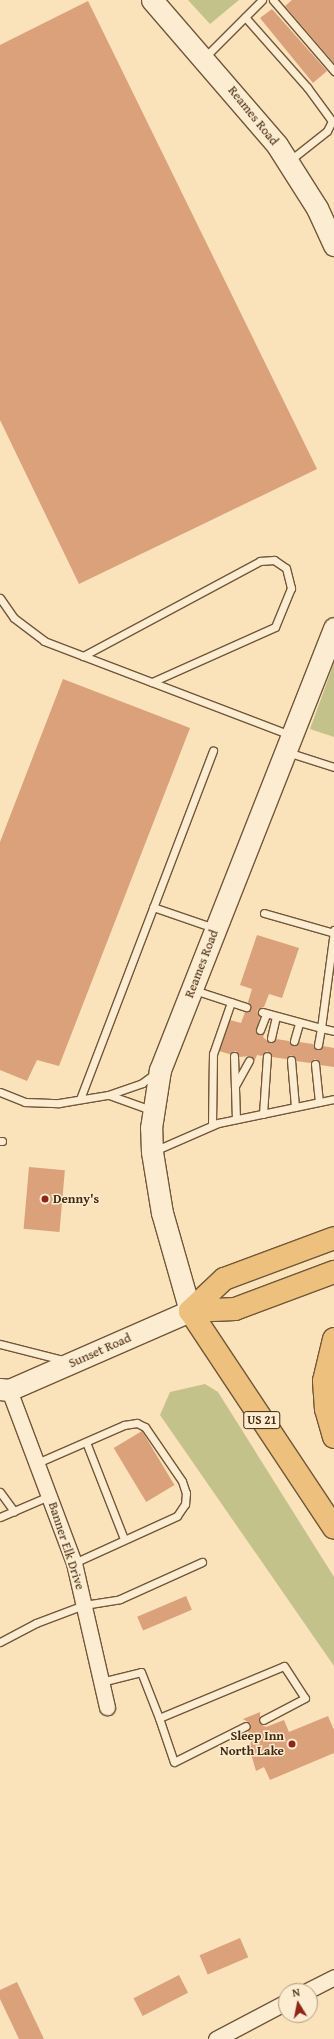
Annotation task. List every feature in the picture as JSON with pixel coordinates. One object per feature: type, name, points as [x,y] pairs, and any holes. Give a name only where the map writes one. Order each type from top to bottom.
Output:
[{"type":"main road","name":"Reames Road","points":[[152,0],[204,58],[289,161],[317,208],[334,245]]},
{"type":"main road","name":"Reames Road","points":[[190,1311],[162,1214],[152,1152],[153,1111],[160,1070],[334,628]]},
{"type":"main road","name":"Sunset Road","points":[[3,1394],[190,1311],[224,1279],[334,1238]]},
{"type":"main road","name":"Sunset Road","points":[[190,1311],[235,1309],[334,1272]]},
{"type":"main road","name":"US 21","points":[[190,1311],[334,1528]]},
{"type":"main road","points":[[334,1339],[324,1381],[326,1409],[334,1437]]},
{"type":"street","name":"Banner Elk Drive","points":[[3,1394],[37,1464],[74,1563],[107,1707]]},
{"type":"street","points":[[318,1985],[334,1977]]},
{"type":"street","points":[[216,2039],[278,2006]]},
{"type":"lane","points":[[204,58],[262,0]]},
{"type":"lane","points":[[273,0],[334,71]]},
{"type":"lane","points":[[244,17],[307,87],[332,121],[327,132],[289,161]]},
{"type":"lane","points":[[83,656],[260,561],[274,560],[286,568],[291,588],[275,627],[152,682]]},
{"type":"lane","points":[[0,598],[14,618],[44,641],[152,682],[288,744],[334,767]]},
{"type":"lane","points":[[80,1099],[213,751]]},
{"type":"lane","points":[[153,907],[215,929]]},
{"type":"lane","points":[[264,913],[334,933]]},
{"type":"lane","points":[[318,1045],[334,930]]},
{"type":"lane","points":[[192,989],[246,1007]]},
{"type":"lane","points":[[212,1126],[214,1054],[231,1002]]},
{"type":"lane","points":[[260,1030],[264,1013],[298,1023],[334,1031]]},
{"type":"lane","points":[[271,1038],[276,1017]]},
{"type":"lane","points":[[294,1042],[298,1023]]},
{"type":"lane","points":[[234,1056],[236,1119]]},
{"type":"lane","points":[[263,1114],[267,1056]]},
{"type":"lane","points":[[291,1060],[295,1107]]},
{"type":"lane","points":[[235,1086],[249,1061]]},
{"type":"lane","points":[[315,1064],[319,1102]]},
{"type":"lane","points":[[0,1092],[25,1102],[42,1104],[80,1099],[108,1095],[142,1082],[160,1070]]},
{"type":"lane","points":[[108,1095],[153,1111]]},
{"type":"lane","points":[[152,1152],[212,1126],[236,1119],[334,1099]]},
{"type":"lane","points":[[0,1344],[24,1352],[73,1362]]},
{"type":"lane","points":[[37,1464],[124,1425],[137,1423],[145,1427],[182,1481],[186,1493],[185,1504],[177,1516],[74,1563]]},
{"type":"lane","points":[[86,1442],[124,1539]]},
{"type":"lane","points":[[0,1492],[14,1511]]},
{"type":"lane","points":[[0,1517],[49,1496]]},
{"type":"lane","points":[[0,1642],[36,1623],[84,1605],[120,1599],[202,1562]]},
{"type":"lane","points":[[159,1718],[284,1666],[304,1698],[263,1720]]},
{"type":"lane","points":[[101,1682],[141,1672],[174,1762],[246,1726]]},
{"type":"shaded area","points":[[188,0],[239,0],[210,24]]},
{"type":"shaded area","points":[[334,663],[334,737],[310,729]]},
{"type":"shaded area","points":[[205,1384],[218,1392],[334,1577],[334,1666],[160,1415],[170,1392]]},
{"type":"building","points":[[292,0],[334,0],[334,63],[285,6]]},
{"type":"building","points":[[88,1],[317,469],[79,584],[0,420],[0,45]]},
{"type":"building","points":[[272,9],[327,71],[313,83],[260,18]]},
{"type":"building","points":[[63,679],[190,728],[59,1066],[37,1060],[27,1081],[0,1070],[0,842]]},
{"type":"building","points":[[257,935],[299,948],[282,998],[269,994],[264,1007],[257,1010],[260,1016],[256,1033],[260,1035],[265,1032],[263,1037],[270,1043],[276,1039],[289,1041],[293,1046],[299,1042],[313,1044],[318,1050],[323,1046],[334,1048],[334,1067],[320,1065],[315,1059],[310,1063],[296,1061],[291,1055],[286,1059],[272,1057],[267,1051],[262,1056],[257,1055],[254,1062],[251,1056],[239,1057],[236,1051],[229,1054],[219,1051],[230,1020],[241,1023],[245,1012],[251,1008],[248,1002],[252,989],[240,985]]},
{"type":"building","name":"Denny's","points":[[29,1167],[65,1170],[59,1232],[24,1229]]},
{"type":"building","points":[[142,1431],[174,1485],[146,1502],[114,1448]]},
{"type":"building","points":[[186,1596],[192,1610],[143,1631],[137,1617]]},
{"type":"building","name":"Sleep Inn North Lake","points":[[260,1712],[260,1724],[266,1727],[284,1720],[289,1732],[328,1716],[334,1730],[334,1753],[270,1780],[264,1767],[256,1771],[249,1747],[252,1740],[248,1731],[251,1724],[243,1719]]},
{"type":"building","points":[[240,1938],[248,1957],[208,1975],[199,1955]]},
{"type":"building","points":[[179,1975],[188,1993],[143,2016],[134,1998]]},
{"type":"building","points":[[17,1982],[44,2039],[19,2039],[0,1999],[0,1990]]},
{"type":"place","name":"Denny's","points":[[45,1199]]},
{"type":"place","name":"Sleep Inn North Lake","points":[[292,1744]]}]
